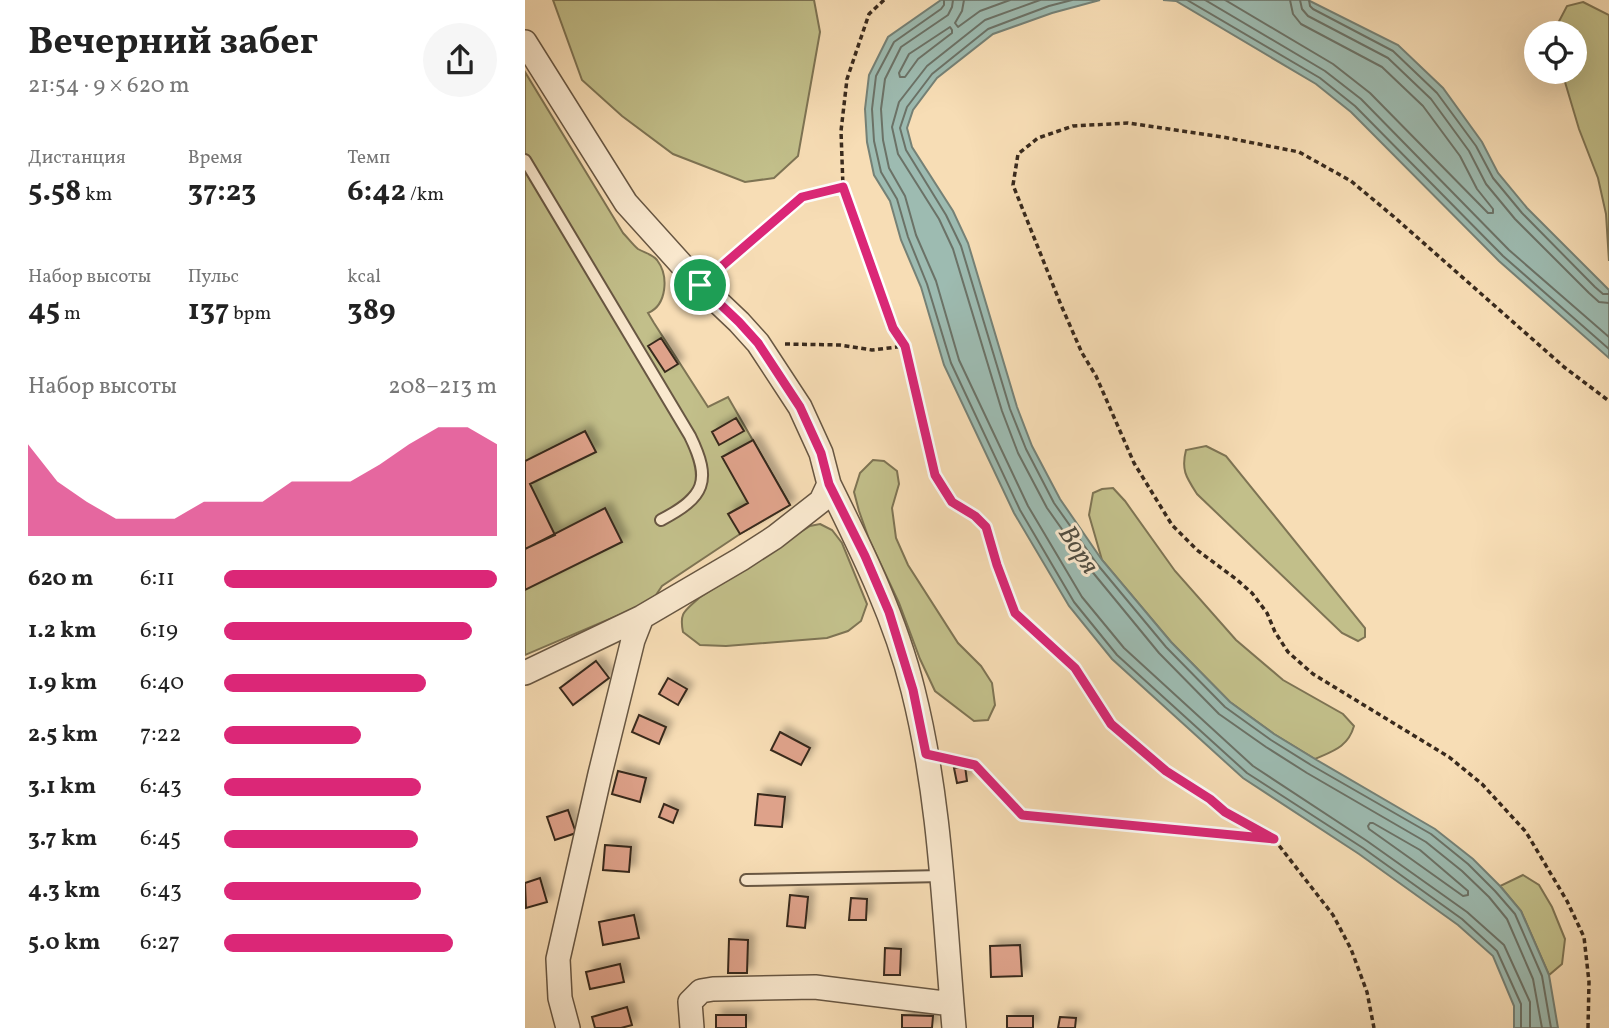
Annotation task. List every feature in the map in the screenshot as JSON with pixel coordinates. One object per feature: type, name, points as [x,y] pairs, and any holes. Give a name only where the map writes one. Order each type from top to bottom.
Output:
[{"type":"street","points":[[525,42],[626,203],[700,285],[758,343],[800,407],[821,453],[829,484],[889,612],[913,690],[938,829],[954,1028]]},
{"type":"street","points":[[525,673],[642,617],[741,559],[775,537],[821,501],[829,484]]},
{"type":"street","points":[[568,1028],[560,999],[558,959],[600,774],[633,640],[642,617]]},
{"type":"street","points":[[692,1028],[690,1002],[701,991],[713,989],[815,988],[952,1004]]},
{"type":"lane","points":[[525,160],[690,436],[699,456],[703,475],[698,494],[681,510],[661,520]]},
{"type":"lane","points":[[746,880],[942,876]]},
{"type":"path","points":[[884,0],[869,14],[848,79],[841,131],[843,187],[893,328],[905,346],[935,475],[952,502],[975,516],[986,527],[1015,613],[1075,668],[1111,724],[1166,771],[1210,799],[1225,812],[1274,839],[1333,915],[1345,937],[1367,992],[1374,1028]]},
{"type":"path","points":[[1588,1028],[1584,937],[1567,901],[1526,832],[1482,784],[1449,757],[1314,674],[1288,653],[1267,612],[1252,593],[1197,550],[1172,525],[1133,463],[1096,376],[1082,353],[1061,305],[1013,184],[1019,154],[1038,138],[1073,126],[1128,123],[1223,136],[1299,152],[1351,181],[1563,367],[1609,401]]},
{"type":"path","points":[[700,285],[802,197],[843,187]]},
{"type":"path","points":[[758,343],[840,345],[872,350],[905,346]]},
{"type":"path","points":[[926,754],[975,765],[1022,815],[1274,839]]},
{"type":"shaded area","points":[[553,0],[814,0],[820,32],[798,156],[774,178],[745,182],[673,154],[622,116],[582,80]]},
{"type":"shaded area","points":[[1583,2],[1609,15],[1609,261],[1606,214],[1598,178],[1566,84],[1587,84],[1587,21],[1559,21],[1567,6]]},
{"type":"shaded area","points":[[525,72],[623,233],[638,249],[655,258],[661,267],[664,290],[659,304],[648,313],[654,323],[708,407],[728,397],[790,505],[740,534],[662,586],[652,601],[525,655]]},
{"type":"shaded area","points":[[1206,446],[1226,456],[1365,628],[1365,637],[1358,641],[1342,633],[1197,494],[1185,473],[1186,450]]},
{"type":"shaded area","points":[[873,460],[884,461],[897,471],[899,484],[892,508],[896,538],[908,565],[958,643],[981,666],[992,683],[995,705],[988,720],[974,721],[935,691],[920,659],[899,603],[869,539],[854,492],[860,473]]},
{"type":"shaded area","points":[[1113,488],[1175,571],[1236,640],[1283,680],[1343,714],[1354,726],[1344,744],[1315,759],[1230,702],[1171,642],[1102,560],[1089,515],[1093,493]]},
{"type":"shaded area","points":[[820,524],[832,530],[842,543],[867,604],[861,621],[848,631],[827,638],[726,646],[700,645],[683,632],[684,612],[699,598],[810,526]]},
{"type":"shaded area","points":[[1523,875],[1539,885],[1552,907],[1565,939],[1562,964],[1549,975],[1521,911],[1500,886]]},
{"type":"water","name":"Воря","points":[[941,0],[1100,0],[1052,13],[993,34],[937,78],[913,110],[907,128],[912,147],[953,211],[968,243],[1017,407],[1032,446],[1060,499],[1102,560],[1171,642],[1230,702],[1274,734],[1435,829],[1473,859],[1500,886],[1521,911],[1549,975],[1558,1028],[1514,1028],[1514,1006],[1493,956],[1458,925],[1359,854],[1243,778],[1112,659],[1069,606],[1014,513],[944,365],[921,287],[901,240],[890,201],[874,175],[867,142],[865,109],[869,75],[888,37]]},
{"type":"water","points":[[1163,0],[1308,0],[1398,45],[1443,88],[1482,142],[1498,173],[1527,208],[1609,290],[1609,358],[1499,261],[1351,112],[1316,84],[1176,1]]},
{"type":"building","points":[[661,338],[678,364],[665,372],[648,346]]},
{"type":"building","points":[[736,418],[744,431],[719,445],[712,432]]},
{"type":"building","points":[[585,431],[596,452],[530,484],[555,535],[525,549],[525,461]]},
{"type":"building","points":[[753,440],[790,505],[740,534],[728,514],[748,503],[722,457]]},
{"type":"building","points":[[605,508],[622,542],[525,590],[525,549]]},
{"type":"building","points":[[596,661],[609,678],[573,705],[560,688]]},
{"type":"building","points":[[668,678],[687,689],[678,705],[659,694]]},
{"type":"building","points":[[639,715],[666,727],[659,744],[632,732]]},
{"type":"building","points":[[780,732],[810,748],[801,765],[771,750]]},
{"type":"building","points":[[965,766],[967,781],[957,783],[954,768]]},
{"type":"building","points":[[618,771],[646,778],[640,802],[612,794]]},
{"type":"building","points":[[758,794],[785,797],[782,827],[755,825]]},
{"type":"building","points":[[664,804],[678,810],[673,823],[659,817]]},
{"type":"building","points":[[568,810],[576,833],[555,840],[547,817]]},
{"type":"building","points":[[605,845],[631,847],[629,872],[603,870]]},
{"type":"building","points":[[540,878],[547,902],[526,908],[525,883]]},
{"type":"building","points":[[790,895],[808,897],[805,928],[787,926]]},
{"type":"building","points":[[851,898],[867,899],[866,920],[849,920]]},
{"type":"building","points":[[634,915],[639,938],[603,945],[599,922]]},
{"type":"building","points":[[729,939],[748,940],[747,973],[728,973]]},
{"type":"building","points":[[1020,945],[1022,976],[991,977],[990,946]]},
{"type":"building","points":[[885,948],[901,949],[900,975],[884,975]]},
{"type":"building","points":[[620,964],[624,982],[590,989],[586,972]]},
{"type":"building","points":[[627,1007],[632,1025],[621,1028],[595,1028],[592,1017]]},
{"type":"building","points":[[716,1015],[746,1015],[746,1028],[716,1028]]},
{"type":"building","points":[[902,1015],[933,1016],[932,1028],[902,1028]]},
{"type":"building","points":[[1007,1016],[1033,1016],[1033,1028],[1007,1028]]},
{"type":"building","points":[[1060,1017],[1076,1018],[1075,1028],[1058,1028]]},
{"type":"route","points":[[843,187],[893,328],[905,346],[935,475],[952,502],[975,516],[986,527],[1015,613],[1075,668],[1111,724],[1166,771],[1210,799],[1225,812],[1274,839],[1022,815],[975,765],[926,754],[913,690],[889,612],[829,484],[821,453],[800,407],[758,343],[700,285],[802,197],[843,187]]}]
